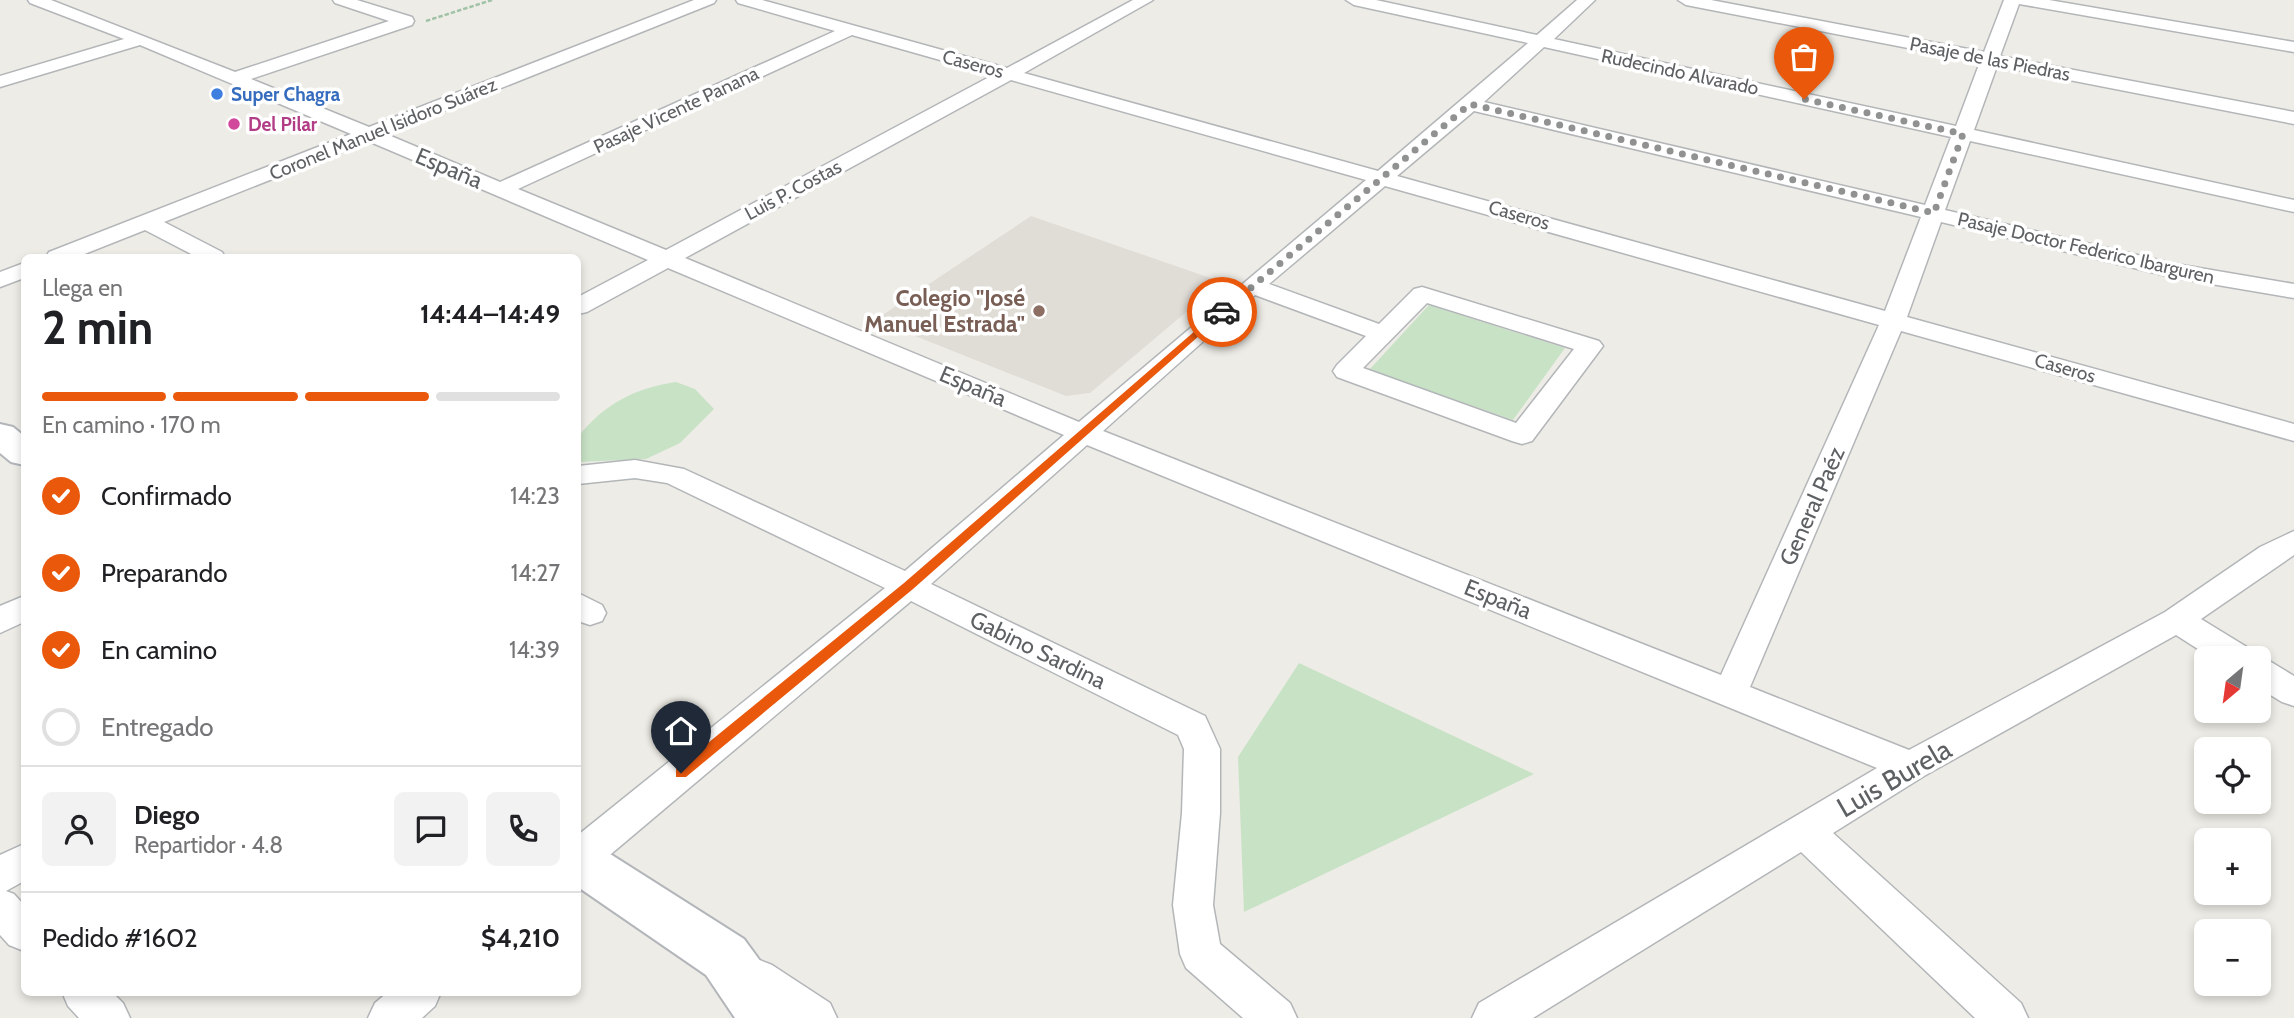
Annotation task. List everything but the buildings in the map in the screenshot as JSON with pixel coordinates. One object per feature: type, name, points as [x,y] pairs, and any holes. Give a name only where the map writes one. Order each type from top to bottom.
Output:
[{"type":"main road","points":[[0,435],[21,452]]},
{"type":"main road","points":[[581,861],[725,957],[768,1018]]},
{"type":"street","name":"España","points":[[36,0],[141,39],[668,257],[1085,434],[1911,766]]},
{"type":"street","points":[[341,0],[407,21]]},
{"type":"street","name":"Coronel Manuel Isidoro Suárez","points":[[65,254],[708,0]]},
{"type":"street","name":"Caseros","points":[[744,0],[1894,319],[2294,433]]},
{"type":"street","name":"Luis P. Costas","points":[[581,305],[1144,0]]},
{"type":"street","name":"Rudecindo Alvarado","points":[[1354,0],[2294,206]]},
{"type":"street","points":[[581,857],[908,586],[1252,286],[1470,104],[1587,0]]},
{"type":"street","name":"Pasaje de las Piedras","points":[[1686,0],[2294,118]]},
{"type":"street","name":"General Paéz","points":[[1731,692],[1894,319],[2012,0]]},
{"type":"street","points":[[2021,0],[2294,47]]},
{"type":"street","points":[[235,78],[407,21]]},
{"type":"street","name":"Pasaje Vicente Panana","points":[[501,189],[850,30]]},
{"type":"street","points":[[0,82],[141,39]]},
{"type":"street","name":"Pasaje Doctor Federico Ibarguren","points":[[1470,104],[2176,271],[2294,290]]},
{"type":"street","points":[[146,222],[208,254]]},
{"type":"street","points":[[0,280],[21,271]]},
{"type":"street","points":[[1252,286],[1384,334]]},
{"type":"street","points":[[1422,294],[1590,346],[1522,435],[1346,370],[1384,334],[1422,294]]},
{"type":"street","name":"Gabino Sardina","points":[[581,475],[635,469],[674,475],[908,586],[1192,726],[1202,748],[1201,813],[1193,905],[1201,954],[1275,1018]]},
{"type":"street","name":"Luis Burela","points":[[1494,1018],[1911,766],[2177,620],[2294,541]]},
{"type":"street","points":[[0,621],[21,610]]},
{"type":"street","points":[[2177,620],[2219,646]]},
{"type":"street","points":[[2272,679],[2294,693]]},
{"type":"street","points":[[1803,830],[2006,1018]]},
{"type":"street","points":[[0,876],[21,863]]},
{"type":"street","points":[[0,907],[21,929]]},
{"type":"street","points":[[725,957],[814,1018]]},
{"type":"street","points":[[87,996],[108,1018]]},
{"type":"street","points":[[390,1018],[415,996]]},
{"type":"path","points":[[407,21],[429,21],[492,0]]},
{"type":"shaded area","name":"Colegio \"José Manuel Estrada\"","points":[[1031,216],[1222,282],[1090,393],[1066,396],[875,320]]},
{"type":"green space","points":[[1429,305],[1565,348],[1513,420],[1369,370]]},
{"type":"green space","points":[[676,382],[695,389],[714,409],[680,443],[646,459],[581,462],[581,433],[588,425],[621,399]]},
{"type":"green space","points":[[1299,663],[1534,774],[1244,912],[1238,757]]},
{"type":"way so far","points":[[1222,312],[1470,104],[1934,213],[1963,134],[1804,99]]},
{"type":"place","name":"Super Chagra","points":[[217,94]]},
{"type":"place","name":"Del Pilar","points":[[234,124]]},
{"type":"place","name":"Colegio \"José Manuel Estrada\"","points":[[1039,311]]},
{"type":"route","points":[[681,773],[908,586],[1222,312]]}]
